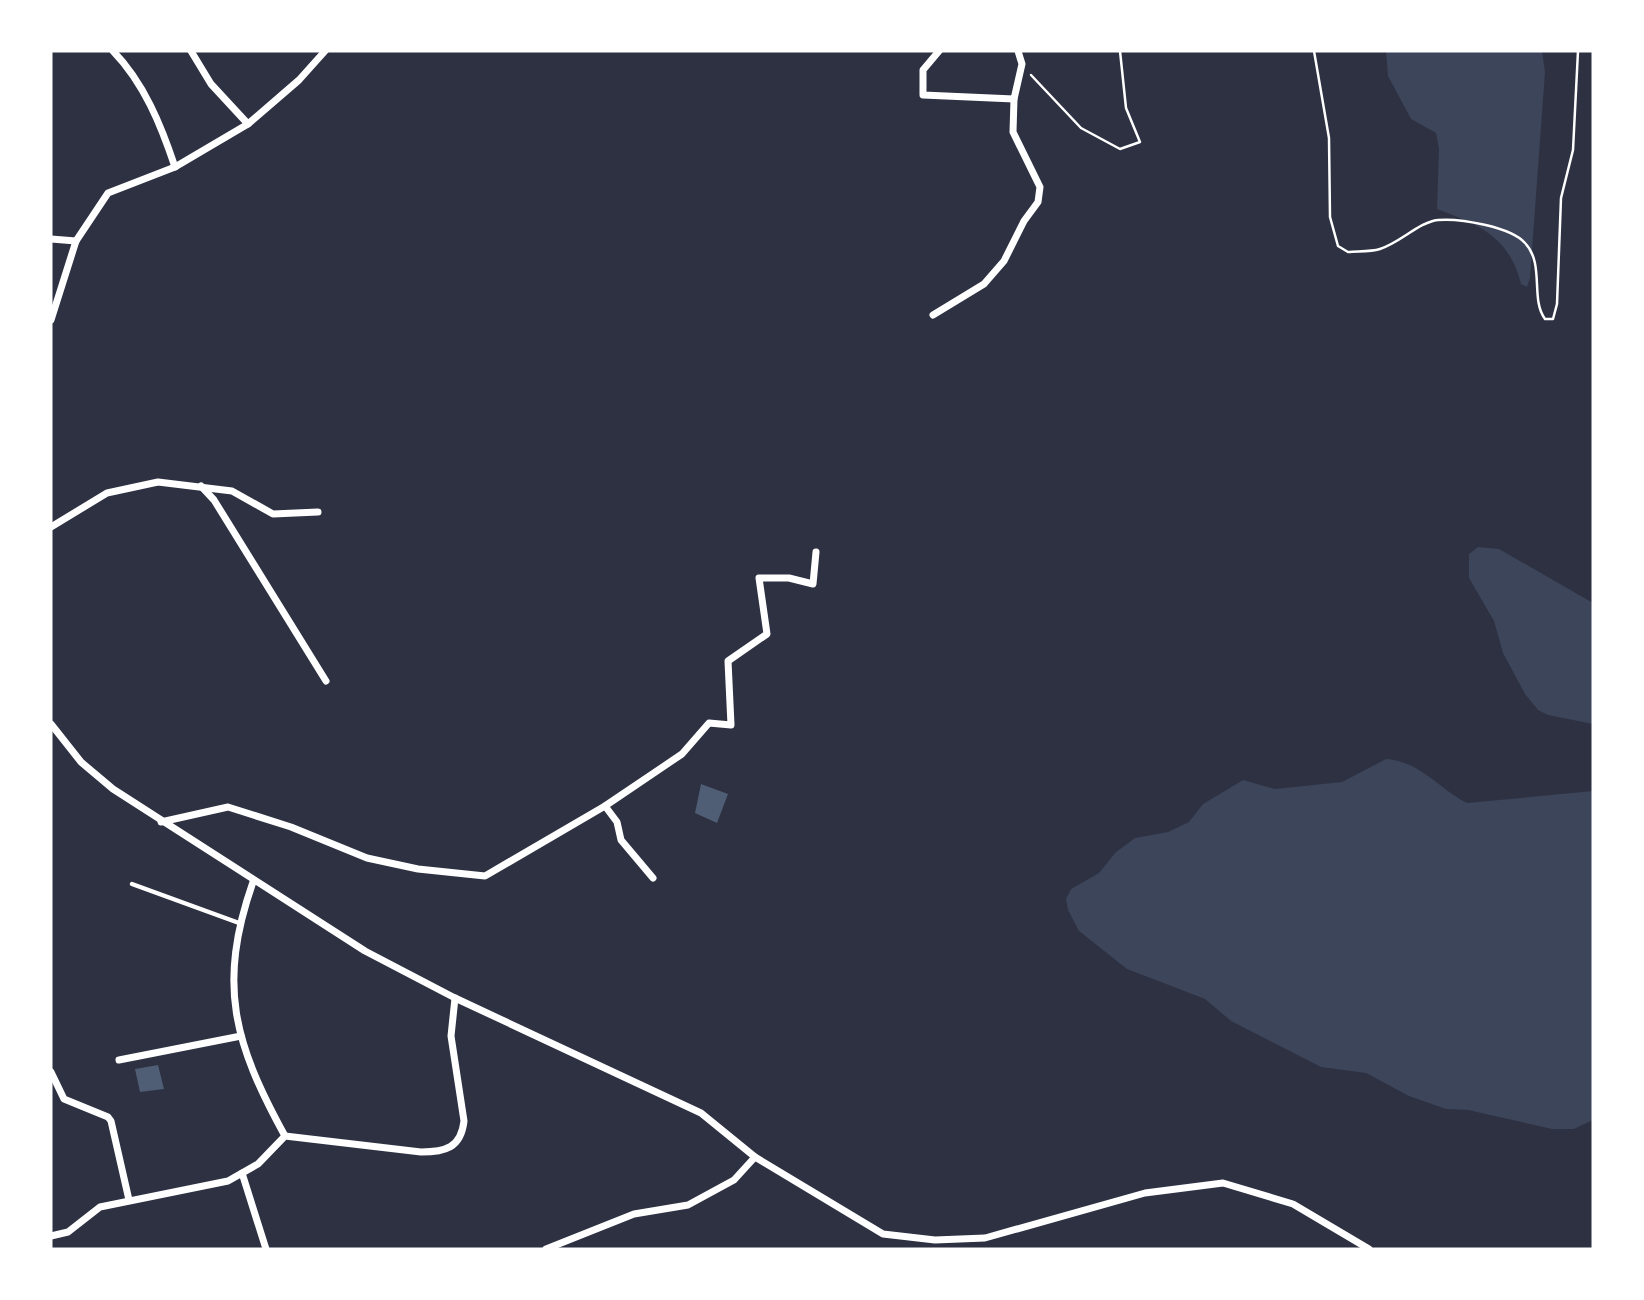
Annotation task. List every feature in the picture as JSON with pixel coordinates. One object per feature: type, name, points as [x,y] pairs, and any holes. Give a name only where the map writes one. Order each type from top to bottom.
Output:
[{"type":"street","points":[[113,51],[125,63],[158,118],[175,167]]},
{"type":"street","points":[[191,51],[211,84],[248,124]]},
{"type":"street","points":[[51,320],[76,241],[108,193],[175,167],[248,124],[299,80],[325,51]]},
{"type":"street","points":[[939,51],[923,69],[923,95],[1014,99]]},
{"type":"street","points":[[933,315],[984,284],[1004,261],[1024,221],[1038,202],[1040,187],[1013,132],[1014,99],[1022,64],[1018,51]]},
{"type":"street","points":[[51,239],[76,241]]},
{"type":"street","points":[[51,527],[107,493],[158,482],[201,485],[232,491],[273,514],[318,512]]},
{"type":"street","points":[[201,485],[214,500],[326,681]]},
{"type":"street","points":[[161,822],[228,807],[291,827],[367,858],[418,869],[485,876],[605,806],[682,754],[709,723],[731,724],[728,661],[768,634],[759,578],[789,578],[813,584],[816,552]]},
{"type":"street","points":[[51,724],[81,762],[161,822],[365,951],[455,998],[701,1113],[755,1157],[883,1234],[935,1240],[985,1238],[1145,1193],[1223,1183],[1293,1204],[1368,1249]]},
{"type":"street","points":[[605,806],[617,822],[621,840],[653,878]]},
{"type":"street","points":[[253,882],[239,923],[232,972],[234,1004],[241,1036],[261,1093],[285,1136]]},
{"type":"street","points":[[285,1136],[421,1152],[443,1152],[456,1144],[462,1135],[464,1121],[452,1037],[455,998]]},
{"type":"street","points":[[120,1060],[241,1036]]},
{"type":"street","points":[[51,1072],[64,1100],[108,1116],[129,1200]]},
{"type":"street","points":[[51,1236],[68,1232],[100,1207],[195,1190],[228,1181],[258,1164],[285,1136]]},
{"type":"street","points":[[546,1249],[634,1214],[688,1205],[734,1180],[755,1157]]},
{"type":"street","points":[[242,1173],[265,1249]]},
{"type":"lane","points":[[132,884],[239,923]]},
{"type":"path","points":[[1022,64],[1044,92],[1081,128],[1120,149],[1140,142],[1126,108],[1120,51]]},
{"type":"path","points":[[1314,51],[1329,138],[1331,217],[1338,246],[1348,253],[1380,249],[1436,220],[1479,224],[1511,232],[1527,244],[1538,274],[1540,313],[1545,319],[1553,319],[1558,304],[1561,198],[1573,150],[1578,51]]},
{"type":"shaded area","points":[[1386,51],[1542,51],[1545,72],[1530,278],[1527,287],[1521,284],[1509,254],[1490,234],[1437,209],[1439,149],[1436,133],[1411,119],[1388,76]]},
{"type":"shaded area","points":[[1478,547],[1499,549],[1593,603],[1593,724],[1548,715],[1538,710],[1525,694],[1503,653],[1494,621],[1469,578],[1469,554]]},
{"type":"shaded area","points":[[1386,759],[1419,770],[1467,803],[1593,791],[1593,1120],[1574,1129],[1552,1129],[1468,1110],[1446,1109],[1409,1096],[1366,1073],[1321,1067],[1231,1021],[1205,999],[1127,969],[1079,931],[1068,910],[1066,899],[1071,889],[1099,873],[1116,852],[1135,838],[1168,832],[1189,822],[1203,804],[1243,780],[1275,789],[1342,782]]},
{"type":"shaded area","points":[[701,784],[728,794],[717,823],[695,813]]},
{"type":"shaded area","points":[[158,1065],[164,1089],[140,1092],[135,1069]]}]
